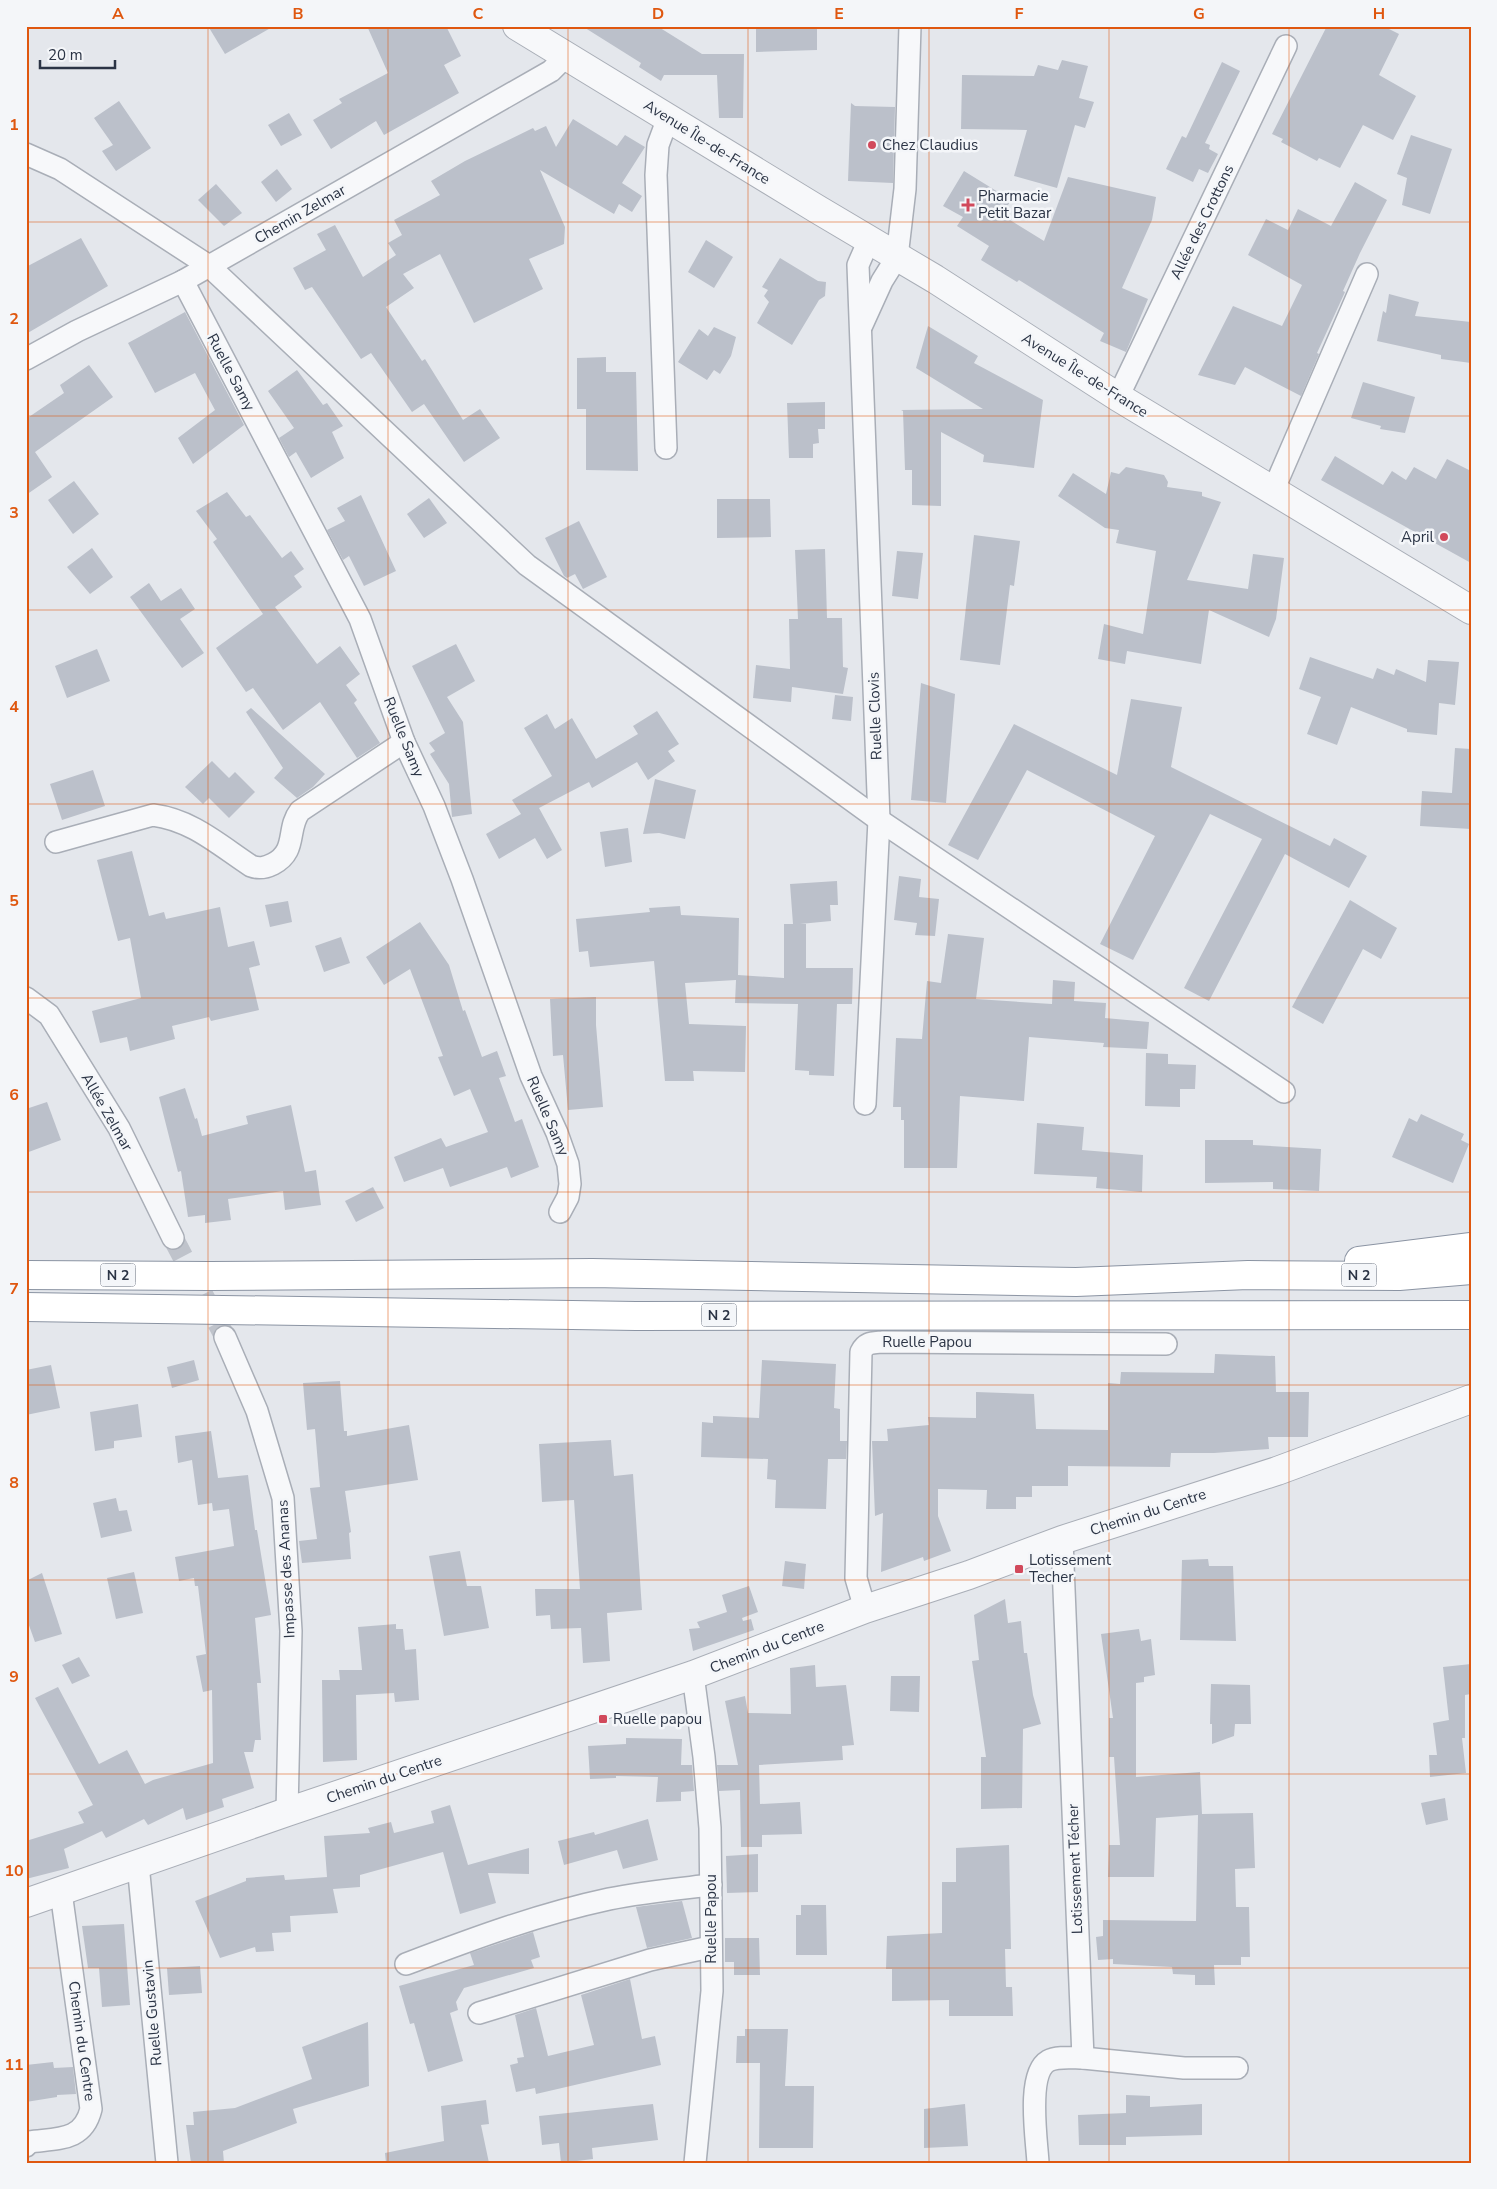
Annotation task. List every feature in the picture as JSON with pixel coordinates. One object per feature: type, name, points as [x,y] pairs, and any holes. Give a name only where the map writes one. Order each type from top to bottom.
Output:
[{"type":"highway","points":[[1248,1274],[1471,1247]]},
{"type":"highway","name":"N 2","points":[[26,1275],[210,1276],[592,1273],[1076,1282],[1248,1274],[1399,1276],[1471,1270]]},
{"type":"highway","name":"N 2","points":[[26,1307],[636,1316],[1412,1314],[1471,1305]]},
{"type":"highway","points":[[1412,1314],[1471,1315]]},
{"type":"street","name":"Avenue Île-de-France","points":[[517,26],[935,279],[1118,397],[1471,610]]},
{"type":"street","points":[[897,257],[906,189],[910,26]]},
{"type":"street","name":"Allée des Crottons","points":[[1118,397],[1286,46]]},
{"type":"street","name":"Chemin Zelmar","points":[[26,359],[77,331],[184,280],[209,266],[551,71],[566,56]]},
{"type":"street","points":[[666,448],[656,175],[658,145],[668,118]]},
{"type":"street","points":[[26,154],[60,169],[209,266],[527,565],[879,820],[1284,1092]]},
{"type":"street","name":"Ruelle Clovis","points":[[865,1104],[879,820],[858,265],[868,240]]},
{"type":"street","name":"Ruelle Clovis","points":[[861,328],[882,281],[897,257]]},
{"type":"street","points":[[1273,491],[1367,274]]},
{"type":"street","name":"Ruelle Samy","points":[[184,280],[360,619],[404,742],[434,806],[462,879],[531,1076],[557,1133],[568,1164],[570,1184],[568,1197],[560,1212]]},
{"type":"street","points":[[56,842],[153,815],[167,817],[192,826],[251,866],[259,869],[280,860],[287,852],[295,818],[300,811],[404,742]]},
{"type":"street","name":"Allée Zelmar","points":[[26,998],[49,1015],[119,1128],[173,1238]]},
{"type":"street","name":"Impasse des Ananas","points":[[225,1337],[257,1411],[283,1498],[291,1631],[286,1812]]},
{"type":"street","name":"Ruelle Papou","points":[[865,1609],[856,1578],[861,1362],[864,1347],[868,1344],[882,1342],[1166,1344]]},
{"type":"street","name":"Chemin du Centre","points":[[26,1903],[286,1812],[693,1675],[865,1609],[969,1575],[1062,1540],[1276,1471],[1471,1399]]},
{"type":"street","name":"Lotissement Técher","points":[[1062,1540],[1082,2058]]},
{"type":"street","name":"Ruelle Papou","points":[[693,1675],[705,1774],[712,1885],[710,1947],[712,1992],[695,2163]]},
{"type":"street","name":"Ruelle Gustavin","points":[[138,1864],[167,2163]]},
{"type":"street","points":[[406,1964],[526,1921],[609,1899],[712,1885]]},
{"type":"street","name":"Chemin du Centre","points":[[26,2146],[29,2142],[74,2136],[88,2123],[91,2109],[61,1892]]},
{"type":"street","points":[[479,2013],[650,1960],[710,1947]]},
{"type":"street","points":[[1038,2163],[1034,2087],[1040,2071],[1048,2061],[1064,2058],[1082,2058],[1184,2068],[1236,2068]]},
{"type":"building","points":[[208,26],[274,26],[225,54]]},
{"type":"building","points":[[367,26],[446,26],[461,56],[444,65],[459,93],[384,135],[376,121],[331,149],[313,120],[342,103],[339,99],[388,73]]},
{"type":"building","points":[[582,26],[657,26],[702,54],[744,54],[743,118],[719,118],[717,75],[664,75],[661,81],[639,67],[641,63]]},
{"type":"building","points":[[756,26],[817,26],[817,50],[756,52]]},
{"type":"building","points":[[1327,26],[1383,26],[1399,34],[1379,75],[1416,96],[1393,140],[1363,125],[1340,168],[1319,158],[1317,161],[1281,142],[1283,139],[1272,134]]},
{"type":"building","points":[[1062,60],[1088,66],[1079,98],[1094,102],[1085,128],[1075,125],[1057,188],[1014,176],[1027,130],[961,129],[962,75],[1034,76],[1038,65],[1058,70]]},
{"type":"building","points":[[1222,62],[1240,71],[1205,143],[1210,145],[1209,149],[1218,154],[1208,173],[1199,169],[1193,182],[1166,169],[1182,136],[1186,138]]},
{"type":"building","points":[[119,101],[151,148],[116,171],[102,151],[113,145],[94,118]]},
{"type":"building","points":[[851,103],[855,106],[895,107],[893,183],[848,181]]},
{"type":"building","points":[[289,113],[302,135],[281,146],[268,125]]},
{"type":"building","points":[[573,119],[617,146],[625,135],[645,147],[622,183],[642,196],[632,212],[619,204],[614,214],[540,170],[565,227],[564,244],[529,259],[543,289],[474,323],[440,254],[403,274],[414,288],[386,307],[422,361],[425,359],[463,420],[480,409],[500,438],[464,462],[424,404],[412,412],[371,353],[361,359],[312,287],[305,290],[293,268],[326,250],[317,234],[335,225],[363,277],[396,255],[388,243],[402,235],[394,220],[440,195],[431,181],[465,161],[533,128],[535,131],[546,126],[556,147]]},
{"type":"building","points":[[1411,135],[1452,149],[1430,214],[1402,205],[1407,178],[1397,174]]},
{"type":"building","points":[[277,169],[292,189],[276,202],[261,182]]},
{"type":"building","points":[[964,171],[1011,200],[1002,215],[1044,241],[1068,177],[1156,197],[1152,220],[1122,288],[1148,299],[1126,352],[1100,341],[1104,333],[1019,280],[1017,282],[981,260],[989,246],[957,226],[963,217],[943,206]]},
{"type":"building","points":[[1355,182],[1387,200],[1343,291],[1345,292],[1317,353],[1319,354],[1301,396],[1245,367],[1235,385],[1198,375],[1233,306],[1282,326],[1302,285],[1248,255],[1266,219],[1288,230],[1298,209],[1331,226]]},
{"type":"building","points":[[216,184],[242,213],[224,226],[198,200]]},
{"type":"building","points":[[81,238],[108,286],[26,334],[26,267]]},
{"type":"building","points":[[706,240],[733,257],[714,288],[688,272]]},
{"type":"building","points":[[780,258],[818,281],[826,282],[825,296],[819,300],[792,345],[757,323],[769,302],[764,296],[768,290],[762,287]]},
{"type":"building","points":[[1389,294],[1419,302],[1415,316],[1471,322],[1471,363],[1441,359],[1441,355],[1377,341],[1383,311],[1386,313]]},
{"type":"building","points":[[185,312],[244,425],[193,464],[178,438],[215,410],[195,373],[155,393],[128,343]]},
{"type":"building","points":[[928,326],[978,356],[974,363],[1043,400],[1034,468],[983,462],[984,455],[941,432],[941,506],[912,505],[912,470],[905,470],[903,411],[901,410],[983,409],[916,368]]},
{"type":"building","points":[[714,327],[736,337],[731,356],[720,374],[714,370],[707,380],[678,362],[699,329],[708,336]]},
{"type":"building","points":[[606,357],[606,372],[636,372],[638,471],[586,470],[586,409],[577,409],[577,358]]},
{"type":"building","points":[[89,365],[113,397],[35,452],[52,477],[26,495],[26,419],[64,393],[60,385]]},
{"type":"building","points":[[297,370],[323,405],[327,403],[343,426],[332,432],[344,458],[311,478],[296,452],[289,457],[279,438],[294,428],[268,391]]},
{"type":"building","points":[[1363,382],[1415,397],[1405,433],[1380,429],[1381,426],[1351,418]]},
{"type":"building","points":[[825,402],[825,429],[818,429],[819,443],[813,444],[813,458],[789,458],[787,403]]},
{"type":"building","points":[[1335,456],[1383,485],[1392,471],[1406,480],[1414,467],[1436,479],[1447,459],[1471,471],[1471,563],[1321,480]]},
{"type":"building","points":[[1126,467],[1164,475],[1168,482],[1167,487],[1202,492],[1202,496],[1221,502],[1187,580],[1248,589],[1253,554],[1284,558],[1276,619],[1269,637],[1209,610],[1201,664],[1127,651],[1125,664],[1098,659],[1104,624],[1143,634],[1156,551],[1116,543],[1119,530],[1105,528],[1058,496],[1073,473],[1106,494],[1111,472],[1119,474]]},
{"type":"building","points":[[74,481],[99,514],[73,534],[48,500]]},
{"type":"building","points":[[227,492],[246,517],[250,515],[282,558],[291,551],[304,569],[294,576],[302,587],[275,607],[317,664],[340,646],[360,674],[346,685],[357,700],[354,703],[380,743],[357,758],[320,702],[283,730],[253,688],[246,692],[216,648],[263,614],[213,542],[217,539],[196,511]]},
{"type":"building","points":[[361,495],[396,571],[364,586],[349,556],[343,560],[327,530],[345,521],[337,508]]},
{"type":"building","points":[[429,498],[447,523],[424,538],[407,514]]},
{"type":"building","points":[[717,499],[770,499],[771,537],[717,538]]},
{"type":"building","points":[[579,521],[607,577],[583,589],[575,574],[567,578],[564,576],[545,538]]},
{"type":"building","points":[[974,535],[1020,541],[1014,586],[1010,585],[1000,665],[960,660]]},
{"type":"building","points":[[92,548],[113,577],[90,594],[67,567]]},
{"type":"building","points":[[825,549],[827,618],[842,618],[843,667],[848,668],[843,694],[792,687],[791,702],[753,698],[756,665],[790,669],[789,619],[798,619],[795,550]]},
{"type":"building","points":[[897,551],[923,553],[918,599],[892,596]]},
{"type":"building","points":[[149,583],[161,601],[181,588],[195,609],[180,619],[204,653],[182,668],[130,597]]},
{"type":"building","points":[[456,644],[475,681],[447,697],[463,722],[472,814],[452,817],[449,784],[430,754],[435,751],[429,743],[445,733],[412,666]]},
{"type":"building","points":[[97,649],[110,681],[67,698],[55,666]]},
{"type":"building","points":[[1310,657],[1373,679],[1377,668],[1394,675],[1396,669],[1426,682],[1428,660],[1459,662],[1455,705],[1439,703],[1437,735],[1407,732],[1407,729],[1351,707],[1337,745],[1307,734],[1321,697],[1299,689]]},
{"type":"building","points":[[921,683],[955,694],[946,803],[911,800]]},
{"type":"building","points":[[835,695],[853,697],[851,721],[832,719]]},
{"type":"building","points":[[1131,699],[1182,707],[1171,767],[1330,846],[1334,838],[1367,856],[1349,888],[1285,854],[1209,1001],[1184,988],[1262,839],[1210,814],[1133,960],[1100,944],[1155,836],[1027,770],[978,860],[948,845],[1014,724],[1117,775]]},
{"type":"building","points":[[251,708],[325,774],[313,787],[297,798],[274,778],[283,768],[246,712]]},
{"type":"building","points":[[657,711],[679,744],[668,751],[675,761],[648,780],[637,762],[592,788],[589,782],[539,808],[562,850],[547,859],[535,838],[499,859],[486,834],[521,814],[512,800],[552,776],[524,728],[547,714],[555,729],[572,718],[596,759],[638,734],[633,726]]},
{"type":"building","points":[[1455,748],[1471,749],[1471,829],[1420,826],[1422,791],[1452,793]]},
{"type":"building","points":[[212,761],[229,778],[235,772],[255,792],[229,818],[209,798],[203,804],[185,787]]},
{"type":"building","points":[[93,770],[105,806],[62,820],[50,784]]},
{"type":"building","points":[[655,779],[696,790],[685,839],[659,833],[643,834]]},
{"type":"building","points":[[628,828],[632,862],[605,867],[600,832]]},
{"type":"building","points":[[132,851],[149,916],[164,912],[166,919],[220,907],[228,947],[254,941],[260,965],[249,968],[259,1010],[211,1021],[209,1017],[172,1026],[175,1039],[130,1051],[127,1037],[100,1043],[92,1011],[141,998],[130,938],[118,941],[97,860]]},
{"type":"building","points":[[899,876],[921,879],[919,897],[939,899],[935,936],[915,935],[917,923],[894,920]]},
{"type":"building","points":[[837,881],[838,905],[830,905],[831,921],[800,924],[806,924],[806,968],[853,968],[852,1004],[837,1004],[834,1076],[809,1075],[809,1071],[795,1070],[798,1004],[735,1003],[736,980],[685,983],[689,1024],[746,1026],[745,1072],[693,1071],[694,1081],[665,1081],[654,961],[590,967],[588,951],[579,952],[576,919],[650,912],[649,908],[680,906],[681,915],[739,918],[738,975],[784,978],[784,924],[793,924],[790,884]]},
{"type":"building","points":[[1350,900],[1397,928],[1381,959],[1363,949],[1323,1024],[1292,1007]]},
{"type":"building","points":[[288,901],[292,922],[270,927],[265,905]]},
{"type":"building","points":[[420,922],[449,965],[463,1011],[465,1010],[482,1057],[497,1051],[506,1076],[499,1078],[515,1122],[522,1119],[539,1167],[511,1178],[507,1167],[450,1187],[443,1168],[404,1182],[394,1157],[441,1138],[446,1147],[488,1132],[470,1089],[454,1096],[438,1057],[443,1056],[410,969],[384,985],[366,957]]},
{"type":"building","points":[[948,934],[984,938],[976,999],[1052,1004],[1053,980],[1075,982],[1074,1001],[1106,1003],[1105,1018],[1149,1022],[1147,1049],[1103,1047],[1104,1043],[1029,1037],[1024,1101],[960,1096],[957,1168],[904,1168],[904,1120],[901,1120],[901,1107],[893,1107],[896,1038],[922,1039],[927,981],[941,983]]},
{"type":"building","points":[[341,937],[350,963],[324,972],[315,946]]},
{"type":"building","points":[[596,997],[596,1025],[603,1107],[568,1110],[563,1055],[553,1056],[550,999]]},
{"type":"building","points":[[1146,1053],[1168,1054],[1168,1064],[1196,1065],[1195,1089],[1180,1089],[1180,1107],[1145,1106]]},
{"type":"building","points":[[185,1088],[202,1136],[248,1124],[246,1116],[291,1105],[305,1172],[316,1170],[321,1205],[285,1210],[283,1191],[228,1199],[231,1220],[205,1223],[205,1215],[188,1217],[181,1171],[178,1172],[159,1097]]},
{"type":"building","points":[[47,1102],[61,1140],[26,1153],[26,1109]]},
{"type":"building","points":[[1421,1114],[1464,1134],[1461,1140],[1469,1144],[1453,1183],[1392,1157],[1409,1118],[1417,1122]]},
{"type":"building","points":[[1037,1123],[1084,1127],[1082,1150],[1143,1155],[1142,1192],[1096,1188],[1097,1177],[1034,1174]]},
{"type":"building","points":[[1205,1140],[1253,1140],[1253,1145],[1321,1149],[1319,1191],[1273,1189],[1273,1182],[1205,1183]]},
{"type":"building","points":[[373,1187],[384,1208],[356,1222],[345,1201]]},
{"type":"building","points":[[1215,1354],[1275,1356],[1276,1392],[1309,1392],[1308,1437],[1268,1437],[1269,1449],[1214,1453],[1171,1453],[1170,1467],[1068,1466],[1068,1486],[1032,1486],[1032,1497],[1016,1497],[1016,1509],[986,1509],[987,1490],[938,1489],[938,1516],[951,1551],[924,1561],[923,1557],[881,1572],[883,1513],[875,1516],[872,1441],[888,1441],[887,1429],[929,1425],[928,1417],[976,1418],[976,1392],[1034,1394],[1036,1429],[1108,1430],[1108,1383],[1120,1384],[1121,1372],[1214,1373]]},
{"type":"building","points":[[194,1360],[199,1380],[172,1388],[167,1367]]},
{"type":"building","points":[[762,1360],[836,1364],[834,1408],[840,1409],[840,1441],[847,1441],[846,1459],[828,1459],[826,1509],[775,1508],[776,1480],[767,1479],[768,1459],[701,1457],[702,1422],[713,1423],[713,1416],[759,1418]]},
{"type":"building","points":[[51,1365],[60,1408],[26,1415],[26,1370]]},
{"type":"building","points":[[340,1381],[344,1431],[347,1431],[347,1436],[409,1425],[418,1480],[345,1491],[351,1532],[349,1533],[351,1559],[302,1563],[299,1541],[317,1539],[310,1488],[320,1487],[315,1429],[307,1430],[303,1383]]},
{"type":"building","points":[[138,1404],[142,1437],[114,1441],[114,1448],[95,1451],[90,1412]]},
{"type":"building","points":[[211,1431],[218,1478],[248,1475],[255,1530],[257,1530],[271,1615],[255,1618],[261,1683],[257,1683],[261,1740],[255,1740],[253,1752],[244,1752],[254,1788],[222,1799],[224,1807],[186,1820],[183,1808],[148,1825],[144,1819],[106,1838],[102,1831],[64,1849],[69,1868],[26,1879],[26,1841],[84,1823],[78,1812],[93,1805],[35,1698],[58,1687],[99,1764],[127,1750],[145,1784],[213,1763],[212,1690],[203,1692],[196,1656],[206,1654],[198,1586],[195,1586],[194,1578],[179,1581],[175,1557],[234,1546],[229,1509],[213,1511],[212,1503],[198,1505],[192,1460],[178,1463],[175,1436]]},
{"type":"building","points":[[611,1440],[614,1476],[633,1474],[642,1610],[607,1613],[610,1661],[583,1663],[581,1628],[551,1629],[550,1615],[536,1616],[535,1589],[580,1589],[574,1500],[542,1502],[539,1444]]},
{"type":"building","points":[[116,1498],[119,1511],[127,1510],[132,1531],[101,1538],[93,1503]]},
{"type":"building","points":[[460,1551],[467,1586],[481,1586],[489,1628],[444,1636],[429,1556]]},
{"type":"building","points":[[1208,1559],[1209,1566],[1233,1566],[1236,1641],[1180,1640],[1182,1560]]},
{"type":"building","points":[[785,1561],[806,1564],[804,1589],[782,1586]]},
{"type":"building","points":[[134,1572],[143,1613],[116,1619],[107,1578]]},
{"type":"building","points":[[42,1573],[62,1634],[35,1642],[26,1617],[26,1581]]},
{"type":"building","points":[[749,1586],[758,1612],[742,1618],[743,1621],[751,1619],[754,1630],[693,1651],[689,1629],[700,1628],[697,1622],[727,1612],[722,1595]]},
{"type":"building","points":[[1005,1599],[1008,1623],[1021,1621],[1024,1653],[1027,1653],[1033,1695],[1041,1724],[1023,1729],[1022,1808],[981,1809],[981,1757],[986,1757],[972,1661],[979,1660],[974,1615]]},
{"type":"building","points":[[396,1624],[396,1629],[403,1629],[405,1650],[416,1649],[419,1700],[395,1702],[394,1693],[356,1695],[357,1760],[323,1762],[322,1680],[340,1680],[339,1670],[362,1670],[358,1627]]},
{"type":"building","points":[[1139,1629],[1141,1641],[1151,1639],[1155,1675],[1144,1677],[1144,1682],[1136,1683],[1136,1777],[1200,1772],[1202,1814],[1253,1813],[1255,1868],[1235,1869],[1236,1907],[1249,1907],[1250,1957],[1241,1957],[1241,1965],[1214,1965],[1215,1985],[1195,1985],[1195,1975],[1173,1974],[1172,1967],[1113,1964],[1113,1959],[1098,1960],[1096,1937],[1103,1936],[1103,1920],[1196,1921],[1198,1815],[1156,1818],[1154,1877],[1108,1877],[1109,1845],[1120,1845],[1114,1757],[1109,1757],[1109,1718],[1113,1718],[1101,1634]]},
{"type":"building","points":[[79,1657],[90,1676],[72,1684],[62,1665]]},
{"type":"building","points":[[1471,1664],[1471,1694],[1465,1695],[1465,1738],[1462,1738],[1466,1773],[1430,1777],[1429,1755],[1437,1755],[1433,1723],[1449,1720],[1443,1667]]},
{"type":"building","points":[[815,1665],[816,1687],[846,1685],[854,1745],[842,1746],[843,1760],[759,1765],[760,1804],[800,1802],[802,1834],[762,1835],[762,1847],[741,1847],[740,1790],[719,1791],[717,1765],[738,1765],[725,1701],[745,1696],[748,1713],[791,1714],[790,1668]]},
{"type":"building","points":[[891,1676],[920,1676],[919,1712],[890,1711]]},
{"type":"building","points":[[1211,1684],[1250,1685],[1251,1724],[1235,1724],[1234,1736],[1212,1744],[1212,1724],[1210,1724]]},
{"type":"building","points":[[626,1738],[682,1739],[681,1765],[692,1765],[694,1791],[681,1792],[681,1801],[656,1802],[658,1777],[616,1776],[616,1778],[590,1779],[588,1746],[626,1744]]},
{"type":"building","points":[[1445,1798],[1448,1820],[1426,1825],[1421,1803]]},
{"type":"building","points":[[450,1805],[468,1865],[529,1848],[529,1874],[488,1873],[496,1903],[460,1914],[443,1852],[360,1875],[360,1887],[333,1889],[338,1913],[290,1916],[291,1932],[272,1933],[274,1951],[256,1952],[255,1947],[220,1958],[195,1901],[246,1881],[246,1878],[284,1875],[285,1880],[327,1877],[324,1836],[370,1833],[368,1828],[391,1822],[394,1833],[434,1823],[431,1811]]},
{"type":"building","points":[[648,1819],[658,1860],[623,1869],[617,1850],[564,1865],[558,1841],[594,1832],[595,1835]]},
{"type":"building","points":[[1009,1845],[1011,1949],[1005,1949],[1006,1987],[1012,1987],[1013,2016],[949,2016],[949,2000],[892,2001],[892,1969],[886,1969],[887,1936],[942,1933],[942,1882],[956,1882],[956,1848]]},
{"type":"building","points":[[758,1854],[758,1892],[727,1893],[726,1856]]},
{"type":"building","points":[[682,1901],[692,1938],[647,1948],[636,1907]]},
{"type":"building","points":[[801,1905],[826,1905],[827,1955],[796,1955],[796,1915],[801,1915]]},
{"type":"building","points":[[124,1924],[130,2005],[102,2007],[99,1968],[88,1968],[82,1926]]},
{"type":"building","points":[[533,1932],[540,1957],[531,1960],[534,1968],[464,1988],[456,2002],[458,2010],[450,2013],[463,2061],[428,2072],[414,2023],[410,2024],[399,1986],[474,1965],[470,1953]]},
{"type":"building","points":[[725,1938],[759,1938],[760,1975],[734,1975],[734,1962],[725,1962]]},
{"type":"building","points":[[200,1966],[202,1993],[169,1995],[167,1968]]},
{"type":"building","points":[[630,1979],[642,2039],[655,2036],[661,2065],[536,2094],[535,2088],[516,2092],[510,2065],[518,2063],[517,2058],[524,2057],[515,2015],[536,2008],[548,2056],[594,2045],[581,1995]]},
{"type":"building","points":[[368,2022],[369,2086],[293,2109],[297,2123],[223,2151],[224,2163],[191,2163],[186,2125],[194,2125],[193,2112],[235,2108],[312,2079],[302,2047]]},
{"type":"building","points":[[745,2029],[788,2029],[785,2086],[814,2086],[813,2148],[759,2148],[760,2063],[736,2063],[737,2036],[745,2036]]},
{"type":"building","points":[[53,2062],[54,2068],[73,2067],[76,2094],[57,2095],[57,2097],[26,2102],[26,2065]]},
{"type":"building","points":[[1126,2095],[1150,2096],[1150,2107],[1202,2104],[1202,2135],[1126,2137],[1126,2145],[1079,2145],[1078,2115],[1126,2113]]},
{"type":"building","points":[[486,2100],[489,2124],[481,2125],[489,2163],[386,2163],[385,2153],[444,2141],[441,2106]]},
{"type":"building","points":[[653,2104],[658,2140],[592,2148],[593,2159],[561,2163],[559,2143],[542,2145],[539,2116]]},
{"type":"building","points":[[965,2104],[968,2146],[924,2148],[924,2109]]},
{"type":"tunnel","points":[[173,1238],[225,1337]]},
{"type":"place","name":"Chez Claudius","points":[[872,145]]},
{"type":"place","name":"Pharmacie Petit Bazar","points":[[968,205]]},
{"type":"place","name":"April","points":[[1444,537]]},
{"type":"place","name":"Lotissement Techer","points":[[1019,1569]]},
{"type":"place","name":"Ruelle papou","points":[[603,1719]]}]
